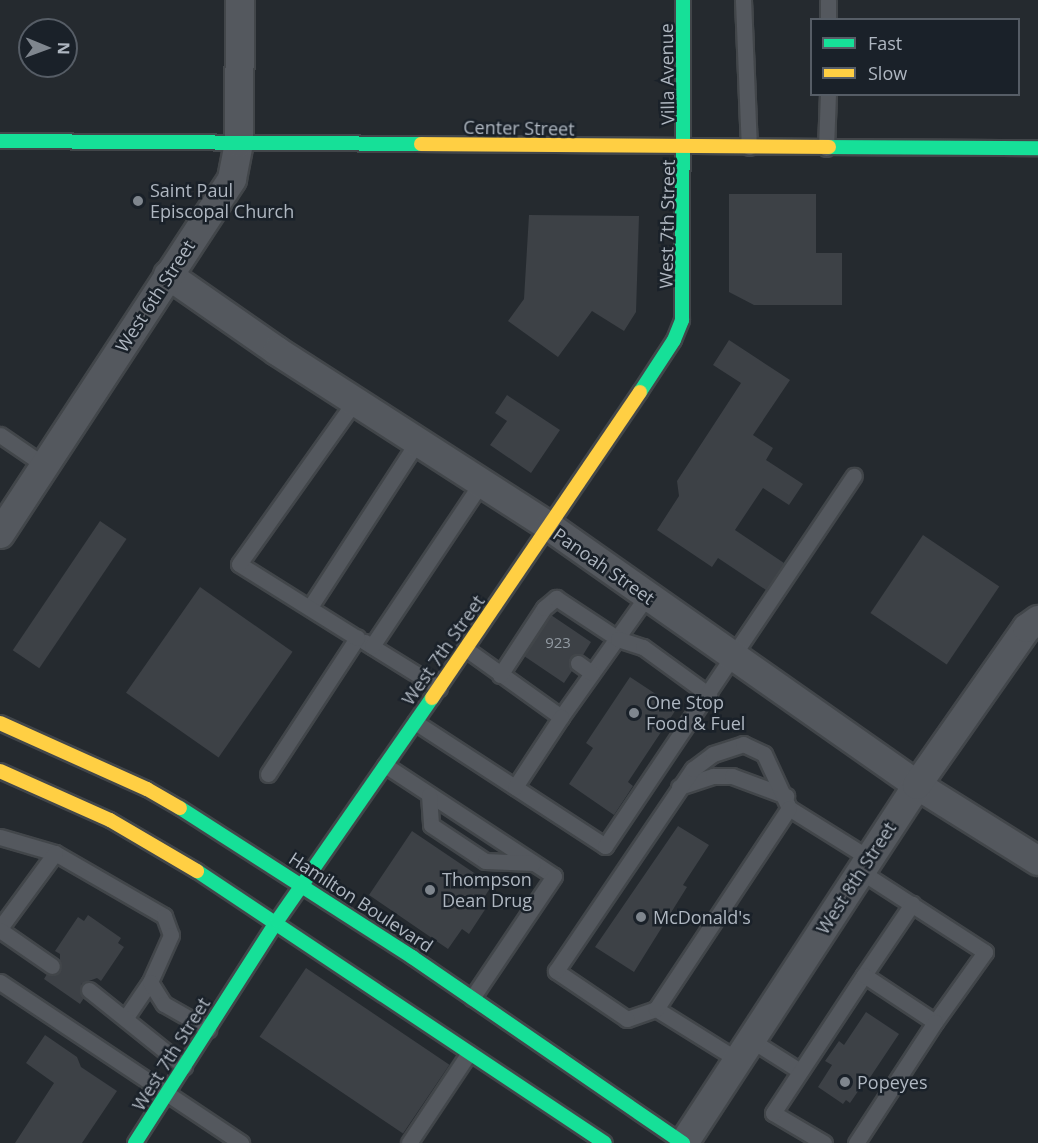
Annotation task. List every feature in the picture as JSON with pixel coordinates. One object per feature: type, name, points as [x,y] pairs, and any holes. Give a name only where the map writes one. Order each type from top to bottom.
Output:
[{"type":"main road","name":"Villa Avenue","points":[[683,0],[686,148]]},
{"type":"main road","name":"Center Street","points":[[0,141],[686,148],[1038,148]]},
{"type":"main road","name":"West 7th Street","points":[[135,1143],[276,921],[440,688],[674,340],[682,320],[686,148]]},
{"type":"main road","name":"Hamilton Boulevard","points":[[0,723],[147,789],[302,885],[684,1143]]},
{"type":"main road","points":[[0,771],[110,820],[276,921],[605,1143]]},
{"type":"street","name":"West 6th Street","points":[[0,534],[232,179],[239,143],[240,0]]},
{"type":"street","name":"Panoah Street","points":[[168,275],[417,442],[550,527],[917,785],[1038,861]]},
{"type":"street","name":"West 8th Street","points":[[684,1143],[917,785],[1027,628],[1038,620]]},
{"type":"lane","points":[[743,0],[749,147]]},
{"type":"lane","points":[[828,0],[828,18]]},
{"type":"lane","points":[[826,148],[828,96]]},
{"type":"lane","points":[[355,401],[239,564],[440,688]]},
{"type":"lane","points":[[0,435],[44,465]]},
{"type":"lane","points":[[310,607],[417,442]]},
{"type":"lane","points":[[415,722],[605,846],[734,658],[854,476]]},
{"type":"lane","points":[[372,646],[481,483]]},
{"type":"lane","points":[[515,787],[561,717],[647,596]]},
{"type":"lane","points":[[500,675],[530,630],[556,598],[618,639],[643,647],[709,695]]},
{"type":"lane","points":[[268,774],[357,638]]},
{"type":"lane","points":[[466,649],[561,717]]},
{"type":"lane","points":[[578,663],[592,673]]},
{"type":"lane","points":[[743,744],[764,754],[788,802],[656,1009],[627,1019],[556,971],[693,768],[713,754],[743,744]]},
{"type":"lane","points":[[385,765],[554,876],[472,998]]},
{"type":"lane","points":[[679,786],[713,776],[732,776],[788,802],[912,904],[985,952],[934,1022],[856,1143]]},
{"type":"lane","points":[[429,795],[431,825],[485,861],[533,863]]},
{"type":"lane","points":[[0,837],[55,853],[164,916],[171,935],[150,982],[126,1017]]},
{"type":"lane","points":[[52,966],[0,929],[55,853]]},
{"type":"lane","points":[[824,1143],[773,1113],[912,904]]},
{"type":"lane","points":[[864,975],[934,1022]]},
{"type":"lane","points":[[0,982],[241,1143]]},
{"type":"lane","points":[[150,982],[164,1004],[208,1029]]},
{"type":"lane","points":[[89,990],[126,1017],[184,1066]]},
{"type":"lane","points":[[656,1009],[744,1050],[800,1071]]},
{"type":"lane","points":[[409,1143],[469,1053]]},
{"type":"building","points":[[729,194],[816,194],[816,253],[842,253],[842,305],[754,305],[729,292]]},
{"type":"building","points":[[529,215],[639,216],[636,312],[624,331],[592,311],[558,357],[508,321],[524,299]]},
{"type":"building","points":[[729,340],[790,380],[753,435],[773,448],[766,460],[803,484],[789,505],[763,488],[735,530],[784,563],[766,590],[718,558],[712,567],[657,530],[679,496],[677,481],[741,383],[713,365]]},
{"type":"building","points":[[507,395],[560,430],[531,473],[490,445],[507,421],[495,413]]},
{"type":"building","points":[[100,521],[127,539],[39,668],[13,650]]},
{"type":"building","points":[[923,535],[999,586],[947,664],[870,613]]},
{"type":"building","points":[[200,587],[293,652],[219,757],[126,693]]},
{"type":"building","points":[[551,615],[591,642],[583,655],[570,658],[572,671],[564,683],[524,656]]},
{"type":"building","points":[[630,677],[677,708],[628,782],[633,786],[614,815],[569,784],[593,748],[586,743]]},
{"type":"building","name":"McDonald's","points":[[678,826],[709,845],[683,885],[687,887],[634,972],[595,947]]},
{"type":"building","name":"Thompson Dean Drug","points":[[412,831],[492,885],[480,904],[486,908],[469,934],[462,929],[448,949],[369,895]]},
{"type":"building","points":[[88,915],[121,938],[118,943],[124,947],[101,981],[97,978],[81,984],[84,998],[80,1004],[44,979],[47,974],[60,972],[60,954],[55,951],[78,917],[84,921]]},
{"type":"building","points":[[306,968],[449,1065],[403,1134],[260,1037]]},
{"type":"building","points":[[866,1012],[899,1034],[867,1082],[865,1081],[850,1103],[846,1100],[843,1104],[818,1087],[832,1065],[825,1061],[839,1041],[844,1045]]},
{"type":"building","points":[[45,1035],[77,1057],[81,1067],[117,1091],[82,1143],[15,1143],[54,1083],[26,1063]]},
{"type":"traffic: fast","points":[[640,392],[674,340],[682,320],[683,0]]},
{"type":"traffic: fast","points":[[0,141],[421,144]]},
{"type":"traffic: fast","points":[[829,147],[1038,148]]},
{"type":"traffic: fast","points":[[135,1143],[277,921],[432,698]]},
{"type":"traffic: fast","points":[[180,808],[412,957],[683,1143]]},
{"type":"traffic: fast","points":[[197,871],[605,1143]]},
{"type":"traffic: slow","points":[[421,144],[829,147]]},
{"type":"traffic: slow","points":[[432,698],[640,392]]},
{"type":"traffic: slow","points":[[0,723],[147,789],[180,808]]},
{"type":"traffic: slow","points":[[0,771],[110,820],[197,871]]},
{"type":"place","name":"Saint Paul Episcopal Church","points":[[138,201]]},
{"type":"place","name":"One Stop Food & Fuel","points":[[634,713]]},
{"type":"place","name":"Thompson Dean Drug","points":[[430,890]]},
{"type":"place","name":"McDonald's","points":[[641,917]]},
{"type":"place","name":"Popeyes","points":[[845,1082]]}]
